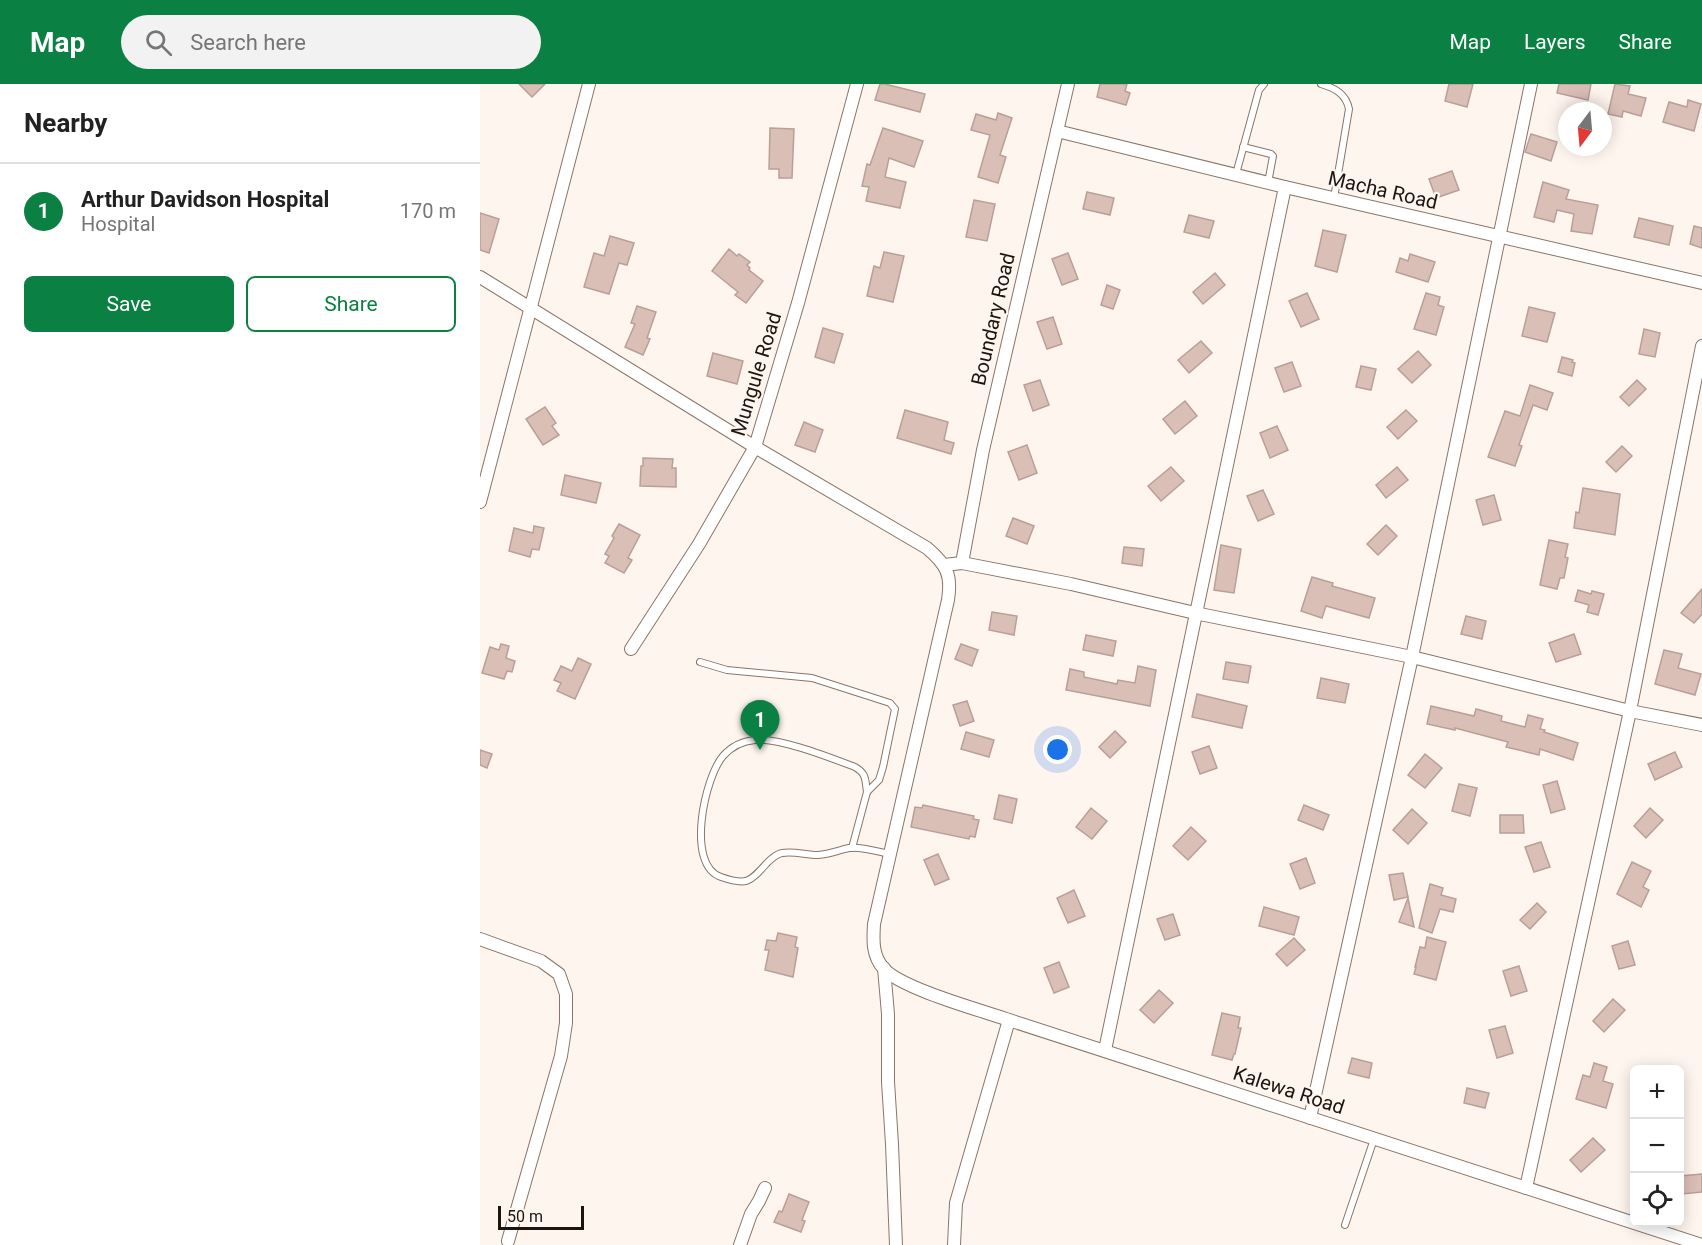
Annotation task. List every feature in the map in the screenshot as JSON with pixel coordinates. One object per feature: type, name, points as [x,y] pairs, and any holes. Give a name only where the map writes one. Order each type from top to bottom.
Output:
[{"type":"street","points":[[480,502],[590,84]]},
{"type":"street","name":"Mungule Road","points":[[631,649],[699,544],[755,447],[798,303],[856,84]]},
{"type":"street","name":"Boundary Road","points":[[962,563],[983,450],[1068,84]]},
{"type":"street","points":[[1310,1118],[1412,657],[1531,84]]},
{"type":"street","name":"Macha Road","points":[[1057,131],[1268,183],[1702,283]]},
{"type":"street","points":[[1105,1050],[1285,187]]},
{"type":"street","points":[[480,277],[755,447],[927,548],[945,565],[950,577],[948,600],[890,854]]},
{"type":"street","points":[[1526,1188],[1630,711],[1702,346]]},
{"type":"street","points":[[945,565],[962,563],[1071,584],[1195,614],[1412,657],[1630,711],[1702,725]]},
{"type":"street","name":"Kalewa Road","points":[[890,854],[874,924],[873,940],[875,954],[884,968],[899,979],[1009,1020],[1702,1245]]},
{"type":"street","points":[[480,939],[541,961],[559,974],[566,994],[566,1023],[561,1056],[507,1241]]},
{"type":"street","points":[[884,968],[888,1014],[888,1082],[896,1245]]},
{"type":"street","points":[[954,1245],[956,1203],[1009,1020]]},
{"type":"street","points":[[740,1245],[751,1214],[765,1188]]},
{"type":"lane","points":[[1236,174],[1259,90],[1263,84]]},
{"type":"lane","points":[[1321,84],[1344,96],[1348,109],[1335,198]]},
{"type":"lane","points":[[1243,147],[1273,156],[1268,183]]},
{"type":"lane","points":[[700,662],[727,670],[812,678],[894,706],[879,780],[867,792]]},
{"type":"lane","points":[[852,848],[867,792],[862,771],[786,744],[768,740],[744,742],[723,755],[717,765],[703,806],[701,825],[703,856],[711,870],[719,876],[743,882],[749,881],[779,854],[827,854],[852,848],[890,854]]},
{"type":"lane","points":[[1346,1225],[1374,1139]]},
{"type":"building","points":[[519,84],[545,84],[532,97]]},
{"type":"building","points":[[880,84],[925,94],[920,112],[875,100]]},
{"type":"building","points":[[1100,84],[1127,84],[1125,91],[1130,93],[1126,105],[1097,97]]},
{"type":"building","points":[[1449,84],[1473,84],[1467,107],[1445,101]]},
{"type":"building","points":[[1559,84],[1591,84],[1588,100],[1557,93]]},
{"type":"building","points":[[1615,84],[1630,86],[1628,94],[1646,98],[1641,116],[1623,111],[1622,117],[1612,115],[1611,102]]},
{"type":"building","points":[[1688,100],[1701,104],[1694,131],[1663,122],[1669,102],[1687,107]]},
{"type":"building","points":[[998,113],[1012,118],[1000,155],[1006,157],[998,183],[978,177],[990,135],[971,130],[976,114],[996,120]]},
{"type":"building","points":[[770,128],[794,129],[792,178],[779,178],[779,169],[769,169]]},
{"type":"building","points":[[883,128],[923,141],[914,167],[889,158],[885,177],[906,182],[900,208],[866,201],[869,187],[862,186],[867,164],[870,165]]},
{"type":"building","points":[[1531,134],[1557,142],[1551,161],[1525,152]]},
{"type":"building","points":[[1452,171],[1459,190],[1436,198],[1429,179]]},
{"type":"building","points":[[1543,182],[1569,190],[1566,199],[1598,205],[1592,234],[1571,231],[1574,214],[1557,210],[1554,222],[1534,217]]},
{"type":"building","points":[[1087,192],[1114,198],[1110,215],[1083,209]]},
{"type":"building","points":[[974,200],[995,204],[987,241],[966,237]]},
{"type":"building","points":[[480,213],[499,219],[489,253],[480,250]]},
{"type":"building","points":[[1189,215],[1214,221],[1209,238],[1184,232]]},
{"type":"building","points":[[1639,218],[1673,226],[1669,245],[1634,237]]},
{"type":"building","points":[[1694,226],[1702,228],[1702,248],[1690,244]]},
{"type":"building","points":[[1323,230],[1346,235],[1337,272],[1315,266]]},
{"type":"building","points":[[610,236],[634,243],[627,265],[619,263],[609,294],[584,287],[594,253],[604,256]]},
{"type":"building","points":[[729,249],[750,262],[747,265],[749,270],[763,281],[746,303],[735,295],[738,292],[712,271]]},
{"type":"building","points":[[884,252],[904,256],[893,302],[867,296],[874,266],[880,268]]},
{"type":"building","points":[[1068,253],[1078,279],[1062,285],[1052,259]]},
{"type":"building","points":[[1410,254],[1435,262],[1428,282],[1396,272],[1400,258],[1408,261]]},
{"type":"building","points":[[1215,273],[1225,285],[1203,304],[1193,292]]},
{"type":"building","points":[[1107,285],[1120,290],[1113,309],[1101,305]]},
{"type":"building","points":[[1307,293],[1319,319],[1301,327],[1289,301]]},
{"type":"building","points":[[1426,293],[1440,297],[1438,305],[1444,307],[1436,335],[1414,329]]},
{"type":"building","points":[[637,306],[656,312],[647,338],[650,339],[643,355],[625,347],[635,324],[631,323]]},
{"type":"building","points":[[1529,307],[1555,313],[1547,342],[1522,336]]},
{"type":"building","points":[[1053,317],[1062,344],[1047,349],[1037,322]]},
{"type":"building","points":[[823,328],[843,334],[834,363],[815,357]]},
{"type":"building","points":[[1644,329],[1660,333],[1655,357],[1639,354]]},
{"type":"building","points":[[1201,341],[1212,353],[1189,373],[1178,360]]},
{"type":"building","points":[[1418,351],[1431,365],[1412,383],[1398,369]]},
{"type":"building","points":[[713,353],[743,361],[737,384],[707,376]]},
{"type":"building","points":[[1562,357],[1573,360],[1572,362],[1575,363],[1572,376],[1558,372]]},
{"type":"building","points":[[1292,362],[1301,386],[1284,392],[1275,368]]},
{"type":"building","points":[[1361,366],[1376,369],[1371,390],[1356,387]]},
{"type":"building","points":[[1040,380],[1049,405],[1033,411],[1024,385]]},
{"type":"building","points":[[1637,380],[1646,389],[1629,406],[1620,397]]},
{"type":"building","points":[[1530,385],[1553,393],[1547,410],[1533,405],[1519,445],[1522,446],[1515,466],[1488,457],[1505,411],[1520,416]]},
{"type":"building","points":[[1185,401],[1197,416],[1175,434],[1163,419]]},
{"type":"building","points":[[545,407],[556,423],[552,426],[559,435],[543,445],[526,419]]},
{"type":"building","points":[[905,410],[948,422],[944,440],[954,443],[951,454],[897,438]]},
{"type":"building","points":[[1406,410],[1417,421],[1398,439],[1387,427]]},
{"type":"building","points":[[804,422],[823,430],[815,452],[795,445]]},
{"type":"building","points":[[1277,426],[1288,450],[1270,458],[1260,433]]},
{"type":"building","points":[[1027,445],[1037,473],[1019,480],[1008,452]]},
{"type":"building","points":[[1622,446],[1632,456],[1616,472],[1606,462]]},
{"type":"building","points":[[643,458],[673,459],[672,468],[676,468],[676,487],[640,486]]},
{"type":"building","points":[[1171,467],[1184,481],[1161,501],[1148,486]]},
{"type":"building","points":[[1397,467],[1408,480],[1386,498],[1376,485]]},
{"type":"building","points":[[565,475],[601,483],[596,503],[561,495]]},
{"type":"building","points":[[1583,488],[1620,494],[1615,535],[1574,528]]},
{"type":"building","points":[[1263,490],[1274,514],[1258,521],[1247,496]]},
{"type":"building","points":[[1494,495],[1501,520],[1483,525],[1476,500]]},
{"type":"building","points":[[1013,518],[1034,526],[1027,544],[1006,536]]},
{"type":"building","points":[[619,524],[640,535],[628,558],[632,560],[624,573],[605,563],[609,556],[605,554]]},
{"type":"building","points":[[1386,525],[1397,536],[1378,555],[1367,544]]},
{"type":"building","points":[[534,526],[544,528],[539,550],[532,549],[530,557],[509,551],[514,528],[533,533]]},
{"type":"building","points":[[1549,540],[1568,544],[1564,578],[1560,578],[1557,589],[1540,585]]},
{"type":"building","points":[[1221,545],[1241,549],[1234,593],[1214,590]]},
{"type":"building","points":[[1124,547],[1144,549],[1142,566],[1122,563]]},
{"type":"building","points":[[1312,577],[1333,583],[1332,586],[1375,598],[1369,618],[1326,606],[1322,618],[1301,611]]},
{"type":"building","points":[[1702,589],[1702,614],[1694,623],[1681,613]]},
{"type":"building","points":[[1578,590],[1591,594],[1592,591],[1604,594],[1598,615],[1587,612],[1589,605],[1575,601]]},
{"type":"building","points":[[992,612],[1017,616],[1014,635],[989,630]]},
{"type":"building","points":[[1466,616],[1486,621],[1482,639],[1461,634]]},
{"type":"building","points":[[1574,634],[1581,654],[1556,662],[1549,643]]},
{"type":"building","points":[[1086,635],[1116,641],[1113,656],[1083,650]]},
{"type":"building","points":[[501,644],[509,646],[506,658],[515,661],[512,672],[507,671],[504,679],[482,673],[490,647],[499,650]]},
{"type":"building","points":[[961,644],[978,650],[972,666],[955,659]]},
{"type":"building","points":[[1664,650],[1682,654],[1678,668],[1701,674],[1695,695],[1655,684]]},
{"type":"building","points":[[578,658],[591,664],[575,699],[557,691],[561,683],[554,680],[561,666],[572,671]]},
{"type":"building","points":[[1226,662],[1251,666],[1248,683],[1223,679]]},
{"type":"building","points":[[1138,666],[1156,670],[1150,706],[1066,690],[1070,669],[1084,672],[1084,677],[1117,684],[1118,680],[1135,683]]},
{"type":"building","points":[[1321,678],[1349,684],[1345,703],[1317,698]]},
{"type":"building","points":[[1197,694],[1247,706],[1242,728],[1192,717]]},
{"type":"building","points":[[967,701],[974,721],[960,726],[953,705]]},
{"type":"building","points":[[1431,706],[1474,716],[1476,709],[1502,716],[1501,721],[1525,727],[1528,715],[1543,719],[1540,729],[1545,730],[1544,732],[1578,743],[1573,760],[1540,749],[1539,755],[1506,747],[1508,742],[1455,728],[1455,730],[1427,724]]},
{"type":"building","points":[[1115,731],[1126,742],[1110,758],[1099,747]]},
{"type":"building","points":[[966,732],[994,740],[989,757],[961,749]]},
{"type":"building","points":[[1209,746],[1217,768],[1200,774],[1192,752]]},
{"type":"building","points":[[480,750],[492,754],[487,768],[480,765]]},
{"type":"building","points":[[1675,752],[1682,767],[1655,780],[1648,764]]},
{"type":"building","points":[[1425,754],[1442,768],[1425,788],[1408,775]]},
{"type":"building","points":[[1557,781],[1565,809],[1551,813],[1543,785]]},
{"type":"building","points":[[1459,784],[1477,788],[1470,816],[1452,811]]},
{"type":"building","points":[[999,795],[1017,799],[1012,823],[994,819]]},
{"type":"building","points":[[923,805],[974,816],[973,819],[979,820],[975,837],[970,836],[969,839],[911,827],[915,807],[922,808]]},
{"type":"building","points":[[1304,805],[1329,815],[1323,830],[1298,820]]},
{"type":"building","points":[[1091,808],[1107,821],[1092,839],[1076,827]]},
{"type":"building","points":[[1650,808],[1663,820],[1646,838],[1634,826]]},
{"type":"building","points":[[1412,809],[1427,823],[1408,844],[1393,830]]},
{"type":"building","points":[[1500,815],[1523,815],[1524,833],[1500,833]]},
{"type":"building","points":[[1191,827],[1206,841],[1188,860],[1173,846]]},
{"type":"building","points":[[1541,842],[1550,867],[1534,872],[1525,847]]},
{"type":"building","points":[[938,854],[949,879],[935,885],[924,860]]},
{"type":"building","points":[[1306,858],[1315,883],[1300,889],[1290,864]]},
{"type":"building","points":[[1632,862],[1651,871],[1643,887],[1649,890],[1641,907],[1617,894]]},
{"type":"building","points":[[1403,873],[1408,897],[1394,900],[1389,875]]},
{"type":"building","points":[[1430,884],[1443,888],[1441,895],[1456,899],[1453,912],[1440,909],[1432,933],[1419,928]]},
{"type":"building","points":[[1074,890],[1085,916],[1068,923],[1057,898]]},
{"type":"building","points":[[1408,898],[1414,927],[1399,922]]},
{"type":"building","points":[[1537,903],[1546,912],[1530,929],[1520,920]]},
{"type":"building","points":[[1264,907],[1299,917],[1294,935],[1259,926]]},
{"type":"building","points":[[1173,914],[1180,935],[1165,940],[1157,919]]},
{"type":"building","points":[[778,933],[797,937],[795,947],[798,948],[793,977],[765,970],[769,950],[765,950],[767,940],[776,941]]},
{"type":"building","points":[[1427,937],[1446,942],[1436,980],[1414,974],[1420,947],[1425,948]]},
{"type":"building","points":[[1294,938],[1305,950],[1287,966],[1276,954]]},
{"type":"building","points":[[1628,941],[1635,965],[1619,969],[1612,946]]},
{"type":"building","points":[[1059,962],[1069,987],[1054,993],[1044,968]]},
{"type":"building","points":[[1519,966],[1527,991],[1511,996],[1503,971]]},
{"type":"building","points":[[1159,990],[1173,1003],[1154,1023],[1140,1010]]},
{"type":"building","points":[[1613,999],[1625,1010],[1604,1032],[1593,1021]]},
{"type":"building","points":[[1222,1013],[1240,1017],[1238,1028],[1241,1028],[1232,1060],[1212,1055]]},
{"type":"building","points":[[1505,1026],[1513,1053],[1497,1058],[1489,1030]]},
{"type":"building","points":[[1352,1058],[1372,1063],[1369,1078],[1348,1073]]},
{"type":"building","points":[[1594,1063],[1607,1067],[1603,1081],[1613,1084],[1606,1108],[1576,1099],[1583,1075],[1590,1077]]},
{"type":"building","points":[[1467,1088],[1489,1093],[1485,1108],[1464,1103]]},
{"type":"building","points":[[1593,1138],[1605,1150],[1581,1172],[1570,1160]]},
{"type":"building","points":[[1702,1174],[1702,1192],[1684,1194],[1684,1176]]},
{"type":"building","points":[[789,1194],[809,1202],[802,1220],[805,1221],[801,1232],[774,1222],[779,1211],[782,1212]]},
{"type":"place","name":"Arthur Davidson Hospital","points":[[760,750]]}]
